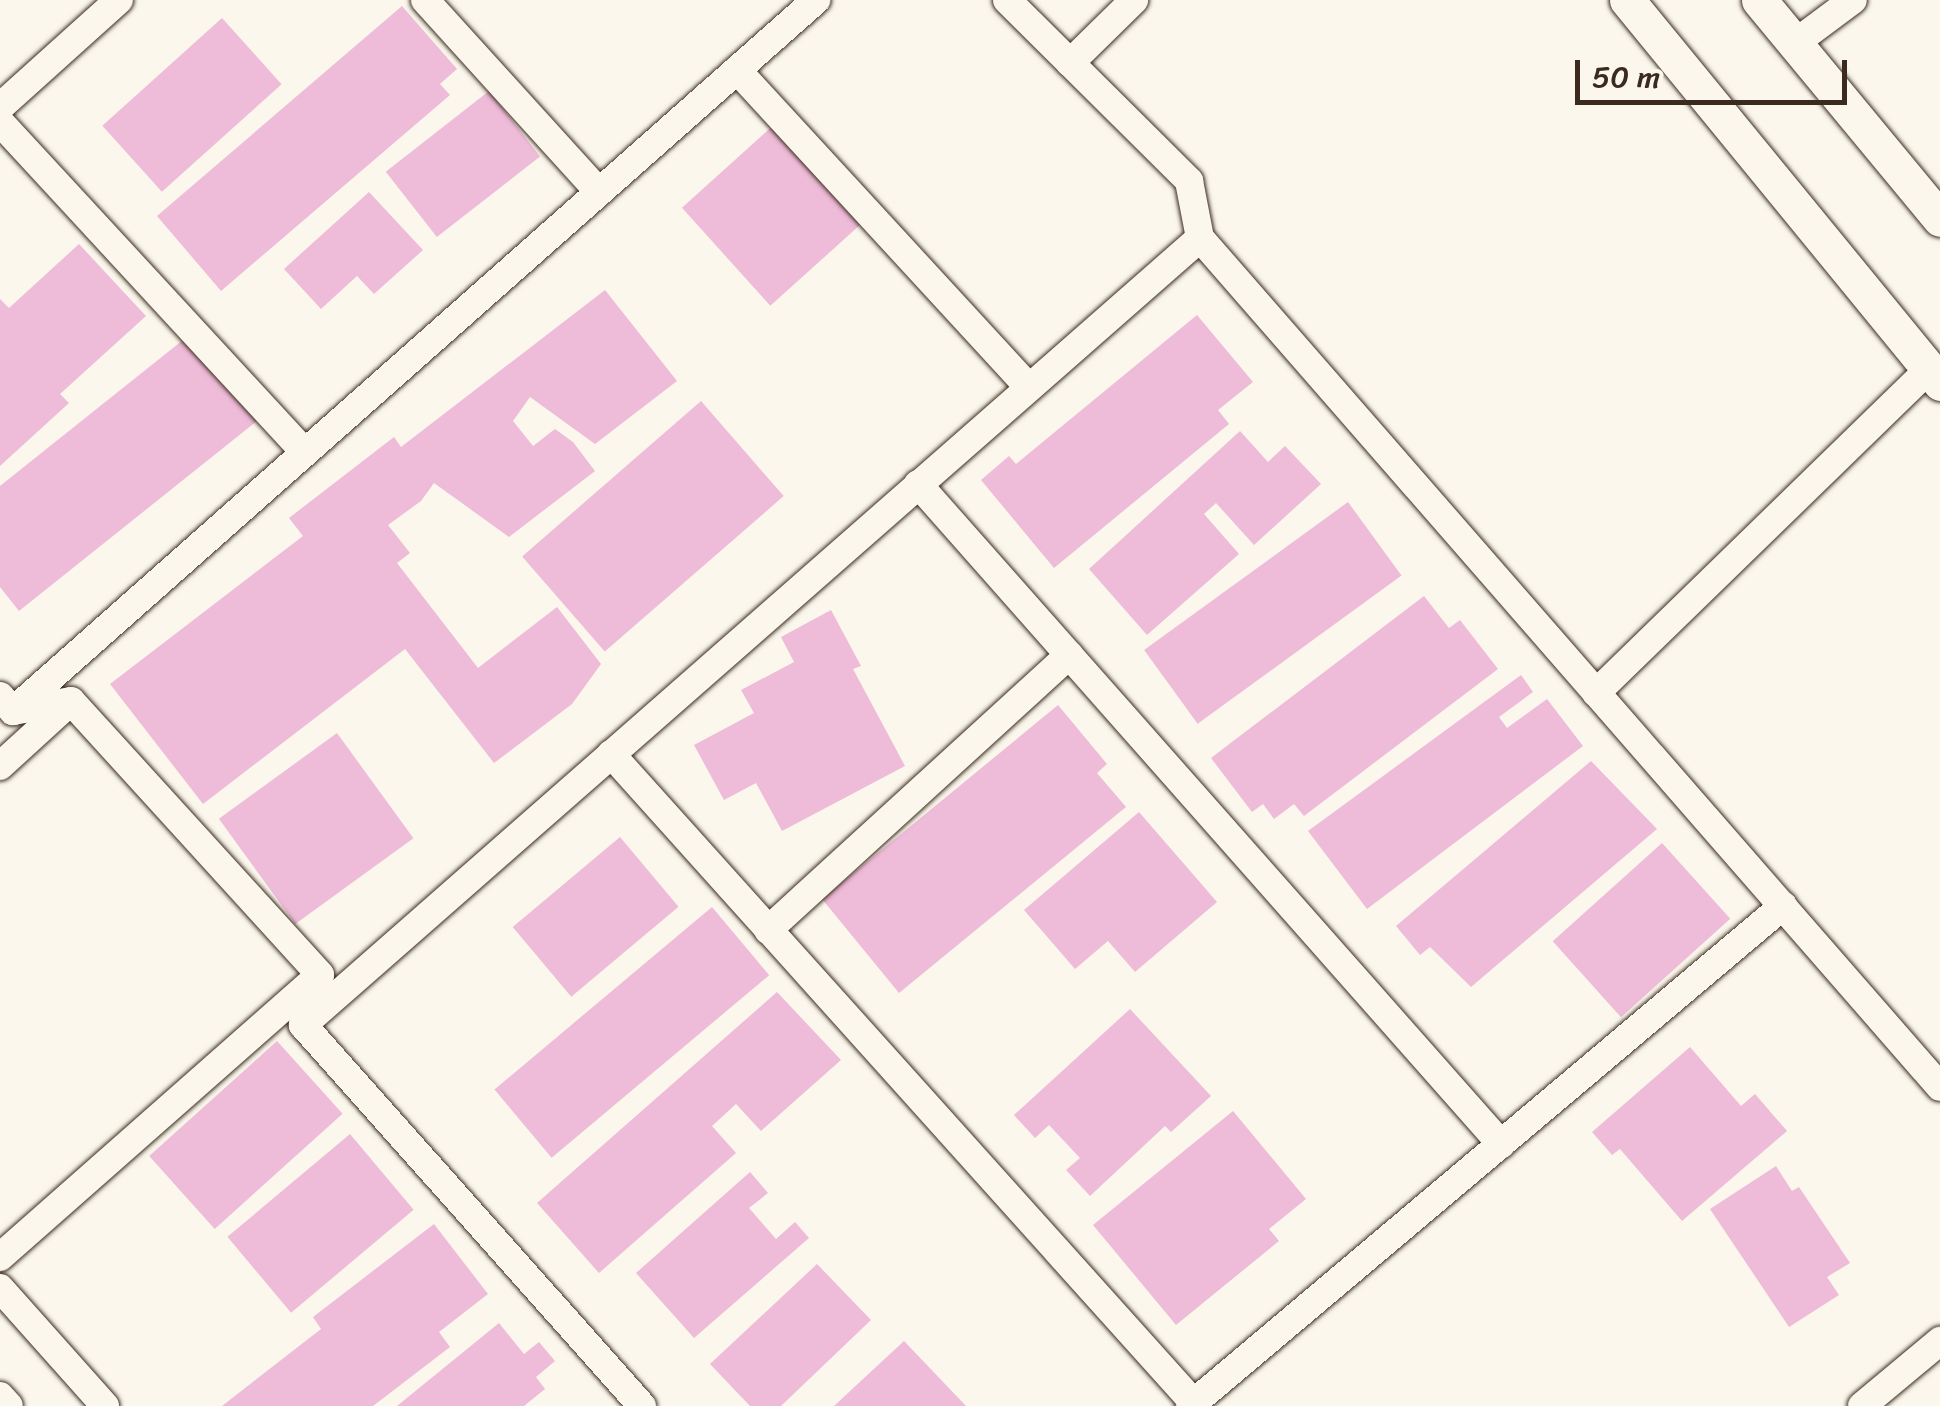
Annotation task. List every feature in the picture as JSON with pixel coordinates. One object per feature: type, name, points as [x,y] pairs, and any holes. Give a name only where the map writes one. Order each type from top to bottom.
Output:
[{"type":"street","points":[[0,107],[119,0]]},
{"type":"street","points":[[425,0],[599,192]]},
{"type":"street","points":[[7,703],[305,452],[816,0]]},
{"type":"street","points":[[1006,0],[1188,181],[1200,238],[1940,1086]]},
{"type":"street","points":[[1070,63],[1134,0]]},
{"type":"street","points":[[1596,693],[1934,376],[1627,0]]},
{"type":"street","points":[[1759,0],[1940,219]]},
{"type":"street","points":[[1795,43],[1853,0]]},
{"type":"street","points":[[737,70],[1029,387]]},
{"type":"street","points":[[0,122],[305,452]]},
{"type":"street","points":[[302,1025],[1200,238]]},
{"type":"street","points":[[918,484],[1501,1144]]},
{"type":"street","points":[[768,930],[1069,656]]},
{"type":"street","points":[[7,703],[71,701],[320,975]]},
{"type":"street","points":[[0,766],[71,701]]},
{"type":"street","points":[[611,754],[1192,1405],[1783,906]]},
{"type":"street","points":[[302,1025],[320,975]]},
{"type":"street","points":[[0,1257],[320,975]]},
{"type":"street","points":[[302,1025],[642,1406]]},
{"type":"street","points":[[0,1288],[106,1406]]},
{"type":"street","points":[[1862,1406],[1940,1342]]},
{"type":"street","points":[[0,1396],[9,1406]]},
{"type":"building","points":[[402,6],[457,69],[440,84],[450,95],[221,291],[157,216]]},
{"type":"building","points":[[222,18],[282,84],[162,192],[102,126]]},
{"type":"building","points":[[489,91],[540,156],[437,237],[386,172]]},
{"type":"building","points":[[786,114],[874,212],[770,306],[682,208]]},
{"type":"building","points":[[369,192],[423,250],[374,294],[357,276],[321,309],[284,269]]},
{"type":"building","points":[[79,244],[146,316],[60,394],[69,403],[0,466],[0,299],[9,308]]},
{"type":"building","points":[[605,290],[677,381],[595,444],[530,397],[513,421],[533,446],[555,429],[573,442],[595,471],[509,537],[434,483],[421,501],[388,525],[410,553],[397,563],[478,668],[557,607],[601,664],[572,704],[494,763],[405,649],[203,804],[110,684],[303,536],[289,518],[394,437],[401,447]]},
{"type":"building","points":[[1197,315],[1253,382],[1218,410],[1229,424],[1054,568],[981,480],[1009,456],[1016,464]]},
{"type":"building","points":[[188,336],[257,421],[19,611],[0,587],[0,486]]},
{"type":"building","points":[[701,401],[784,496],[605,652],[522,556]]},
{"type":"building","points":[[1240,431],[1268,462],[1285,446],[1321,484],[1254,545],[1216,503],[1204,514],[1239,554],[1147,635],[1089,569]]},
{"type":"building","points":[[1348,502],[1401,576],[1198,724],[1144,650]]},
{"type":"building","points":[[1424,596],[1449,628],[1460,620],[1498,669],[1304,816],[1294,804],[1274,819],[1263,804],[1252,812],[1211,758]]},
{"type":"building","points":[[831,610],[861,666],[853,669],[905,766],[782,831],[756,783],[724,800],[694,745],[754,713],[741,690],[794,662],[781,637]]},
{"type":"building","points":[[1521,675],[1533,692],[1499,717],[1507,728],[1547,699],[1583,746],[1367,909],[1308,831]]},
{"type":"building","points":[[1058,705],[1107,764],[1097,773],[1126,807],[899,993],[822,899]]},
{"type":"building","points":[[337,733],[413,838],[295,924],[219,819]]},
{"type":"building","points":[[1591,761],[1657,829],[1471,987],[1430,947],[1420,955],[1396,926]]},
{"type":"building","points":[[1139,812],[1217,902],[1135,972],[1108,941],[1075,969],[1024,910]]},
{"type":"building","points":[[620,837],[678,907],[571,997],[513,927]]},
{"type":"building","points":[[1662,843],[1730,919],[1621,1017],[1553,941]]},
{"type":"building","points":[[712,907],[769,975],[552,1158],[494,1090]]},
{"type":"building","points":[[777,992],[841,1060],[761,1131],[736,1104],[712,1126],[736,1153],[599,1273],[537,1203]]},
{"type":"building","points":[[1130,1009],[1211,1096],[1171,1132],[1165,1126],[1090,1196],[1066,1170],[1080,1158],[1049,1125],[1035,1138],[1014,1115]]},
{"type":"building","points":[[277,1041],[343,1114],[215,1229],[149,1156]]},
{"type":"building","points":[[1690,1047],[1741,1106],[1755,1094],[1787,1131],[1682,1221],[1620,1149],[1612,1155],[1592,1132]]},
{"type":"building","points":[[1233,1111],[1306,1199],[1269,1229],[1279,1241],[1176,1325],[1093,1225]]},
{"type":"building","points":[[350,1134],[414,1210],[291,1313],[227,1237]]},
{"type":"building","points":[[1776,1166],[1792,1191],[1799,1187],[1850,1263],[1827,1277],[1839,1295],[1789,1327],[1710,1209]]},
{"type":"building","points":[[750,1172],[768,1193],[749,1208],[776,1239],[795,1222],[809,1238],[694,1338],[636,1273]]},
{"type":"building","points":[[434,1224],[488,1294],[439,1332],[450,1347],[373,1406],[222,1406],[321,1329],[313,1317]]},
{"type":"building","points":[[817,1264],[871,1320],[781,1406],[750,1406],[710,1364]]},
{"type":"building","points":[[499,1323],[524,1354],[539,1342],[555,1361],[536,1377],[545,1389],[524,1406],[397,1406]]},
{"type":"building","points":[[904,1341],[966,1406],[834,1406]]}]
